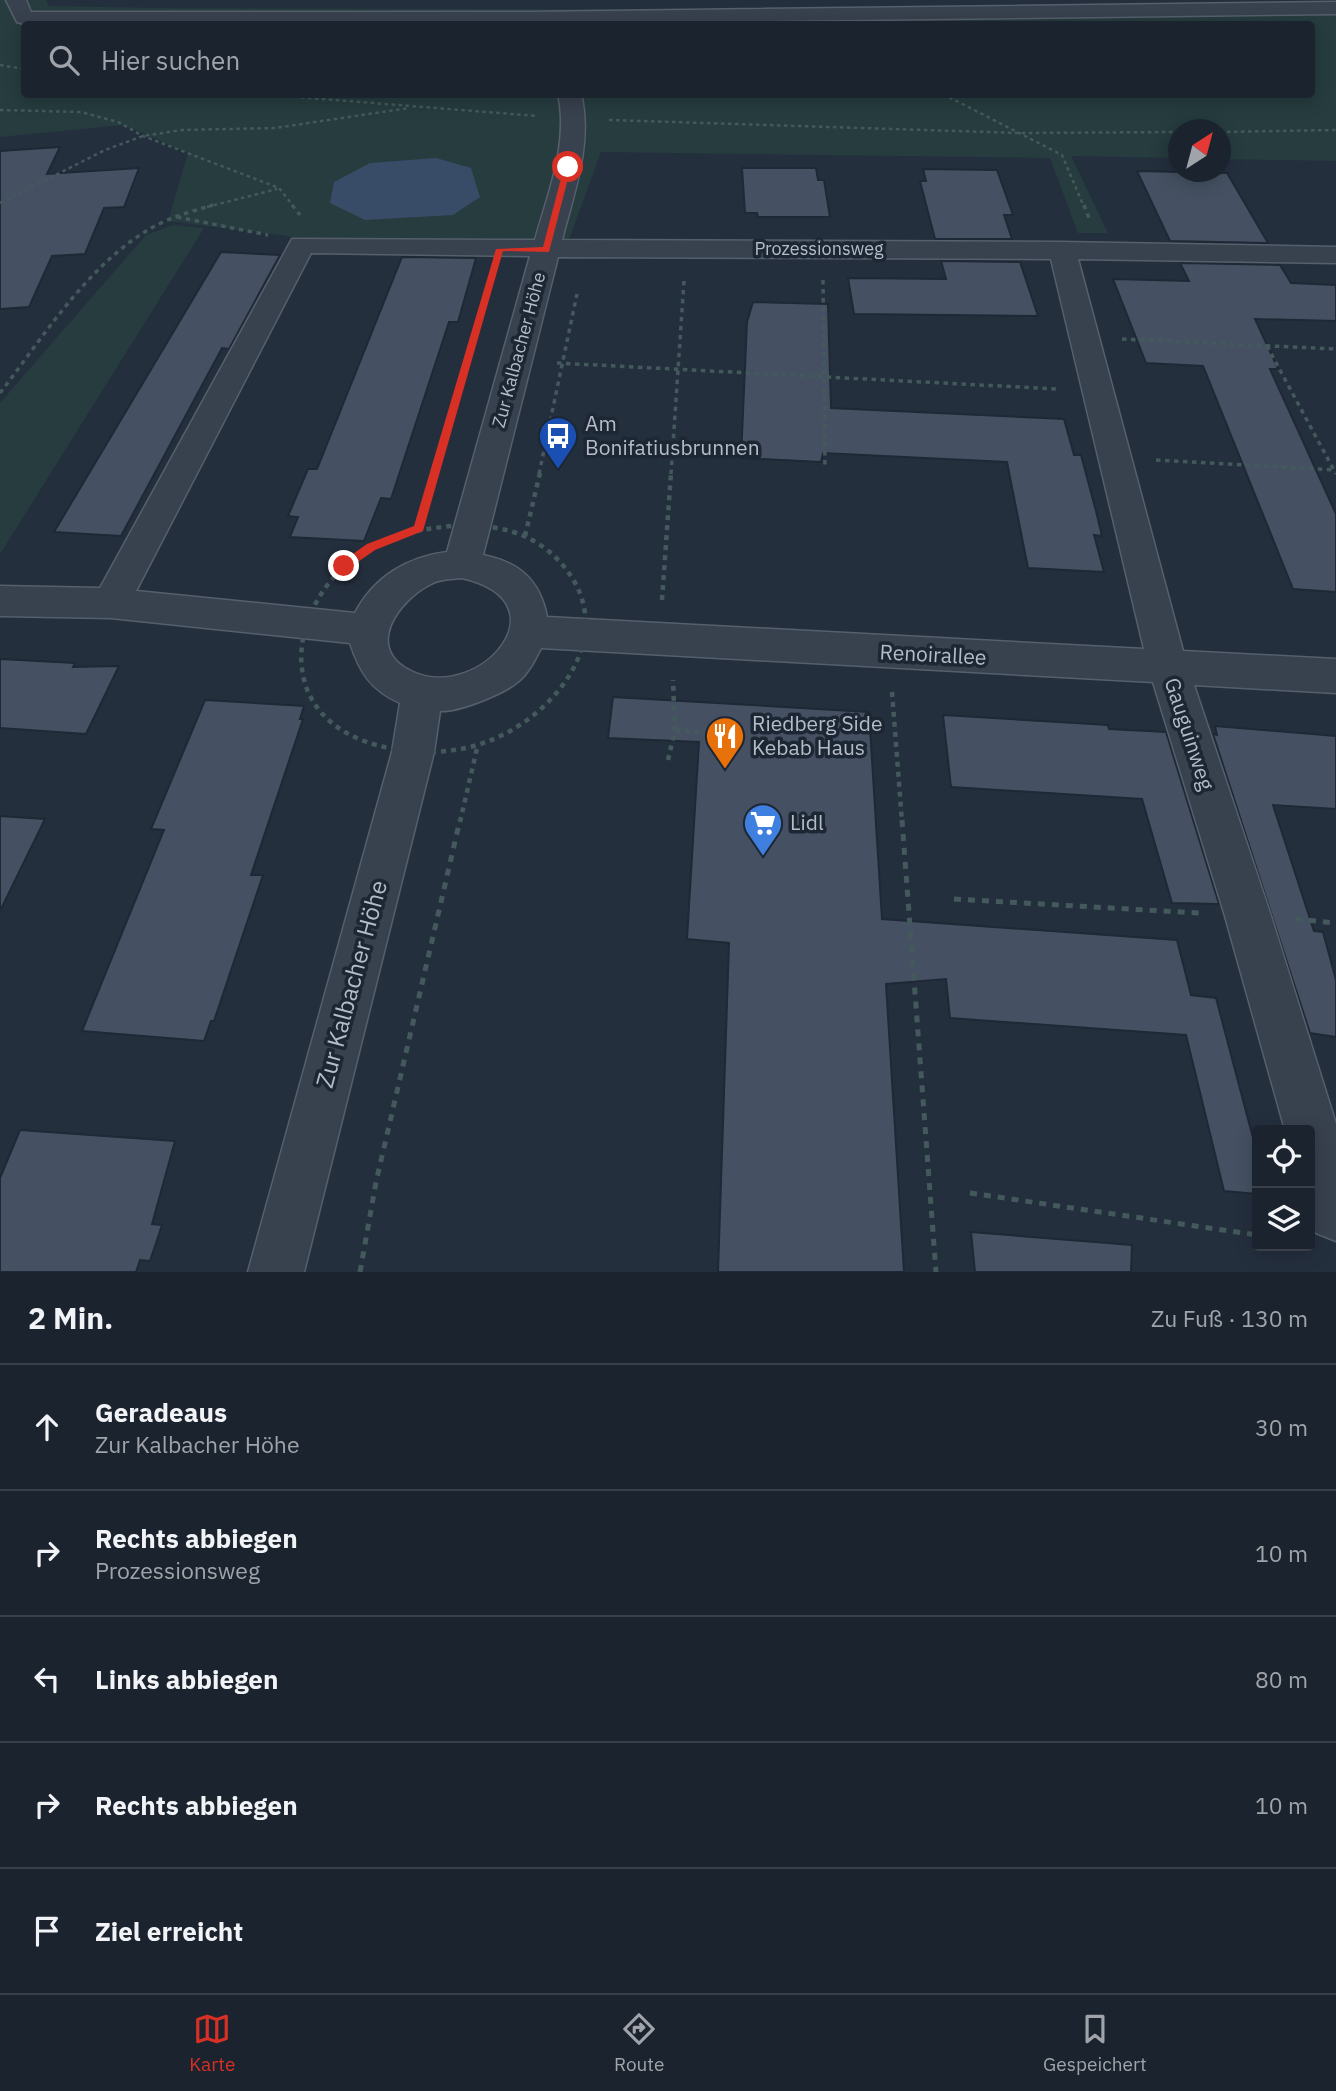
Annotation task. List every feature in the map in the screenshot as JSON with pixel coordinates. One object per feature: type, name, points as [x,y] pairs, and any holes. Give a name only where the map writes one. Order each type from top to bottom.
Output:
[{"type":"street","points":[[16,0],[24,18],[531,21],[1336,8]]},
{"type":"street","points":[[507,0],[531,21]]},
{"type":"street","name":"Zur Kalbacher Höhe","points":[[462,564],[568,167],[572,106]]},
{"type":"street","points":[[111,603],[313,245]]},
{"type":"street","name":"Prozessionsweg","points":[[313,245],[546,250],[1103,250],[1336,256]]},
{"type":"street","name":"Gauguinweg","points":[[1062,250],[1168,667],[1248,916],[1336,1213]]},
{"type":"street","points":[[462,564],[498,572],[525,598],[531,632],[506,670],[464,691],[422,694],[388,680],[369,652],[368,629],[387,593],[422,571],[462,564]]},
{"type":"street","points":[[0,601],[111,603],[304,625],[368,629]]},
{"type":"street","name":"Renoirallee","points":[[531,632],[1336,676]]},
{"type":"street","name":"Zur Kalbacher Höhe","points":[[276,1272],[413,752],[422,694]]},
{"type":"path","points":[[0,65],[21,68]]},
{"type":"path","points":[[308,98],[417,107],[572,106],[1019,133],[1168,132]]},
{"type":"path","points":[[951,98],[1062,155],[1103,250]]},
{"type":"path","points":[[0,203],[104,150],[143,136],[182,130],[275,128],[417,107]]},
{"type":"path","points":[[0,110],[80,112],[118,122],[143,136],[279,188],[176,217],[130,242],[67,309],[0,393]]},
{"type":"path","points":[[1231,132],[1336,130]]},
{"type":"path","points":[[176,217],[313,245]]},
{"type":"path","points":[[525,536],[565,363],[584,248]]},
{"type":"path","points":[[668,760],[676,730],[673,681],[659,639],[686,248]]},
{"type":"path","points":[[419,528],[500,249]]},
{"type":"path","points":[[822,249],[825,468]]},
{"type":"path","points":[[1083,337],[1336,349]]},
{"type":"path","points":[[1266,346],[1335,472]]},
{"type":"path","points":[[516,363],[565,363],[1098,390]]},
{"type":"path","points":[[1114,458],[1335,472]]},
{"type":"path","points":[[473,524],[525,536],[554,554],[577,581],[584,600],[588,635],[563,688],[536,715],[491,740],[447,751],[413,752],[361,740],[334,723],[314,703],[302,669],[300,650],[304,625],[321,590],[344,566],[371,547],[419,528],[473,524]]},
{"type":"path","points":[[889,653],[936,1272]]},
{"type":"path","points":[[676,730],[699,732]]},
{"type":"path","points":[[360,1272],[376,1182],[478,743]]},
{"type":"path","points":[[954,900],[1336,922]]},
{"type":"path","points":[[970,1193],[1252,1234]]},
{"type":"green space","points":[[0,0],[46,0],[49,6],[158,8],[1336,11],[1336,161],[1231,159],[1231,119],[1168,119],[1168,158],[1071,156],[1108,233],[1078,233],[1050,158],[601,152],[567,245],[303,238],[168,221],[188,153],[124,125],[0,137]]},
{"type":"green space","points":[[173,225],[204,228],[0,554],[0,403],[146,235]]},
{"type":"water","points":[[436,158],[471,168],[480,197],[453,215],[365,220],[330,203],[334,182],[370,163]]},
{"type":"building","points":[[60,147],[47,174],[139,168],[124,207],[104,208],[85,254],[52,256],[29,307],[0,309],[0,151]]},
{"type":"building","points":[[742,168],[816,168],[818,180],[824,180],[830,217],[758,217],[757,213],[745,213]]},
{"type":"building","points":[[923,169],[997,170],[1013,215],[1004,215],[1012,239],[935,239],[920,181],[926,181]]},
{"type":"building","points":[[1137,171],[1168,172],[1168,182],[1231,182],[1231,180],[1268,243],[1170,241]]},
{"type":"building","points":[[221,252],[280,255],[229,349],[222,348],[121,536],[54,532]]},
{"type":"building","points":[[402,257],[476,258],[458,322],[449,322],[391,499],[381,498],[364,541],[290,537],[298,517],[288,516],[308,469],[317,469]]},
{"type":"building","points":[[941,261],[1020,262],[1038,316],[854,314],[848,278],[946,279]]},
{"type":"building","points":[[1180,263],[1280,265],[1291,283],[1336,285],[1336,321],[1255,319],[1278,369],[1270,369],[1336,514],[1336,592],[1293,589],[1203,366],[1146,363],[1113,279],[1189,281]]},
{"type":"building","points":[[753,302],[828,304],[831,408],[1064,419],[1074,455],[1081,455],[1096,511],[1102,536],[1094,535],[1104,572],[1028,568],[1007,462],[823,453],[821,462],[741,458],[747,322]]},
{"type":"building","points":[[0,659],[75,663],[73,667],[119,666],[86,734],[0,728]]},
{"type":"building","points":[[613,697],[869,712],[882,919],[1177,940],[1191,995],[1216,998],[1252,1134],[1252,1194],[1224,1191],[1186,1035],[950,1018],[946,979],[886,984],[904,1272],[718,1272],[729,943],[687,939],[699,742],[608,738]]},
{"type":"building","points":[[205,700],[304,706],[300,719],[303,719],[251,875],[263,875],[214,1021],[211,1021],[204,1041],[82,1031],[164,830],[151,829]]},
{"type":"building","points":[[943,715],[1108,725],[1109,729],[1166,732],[1219,904],[1172,903],[1142,799],[951,787]]},
{"type":"building","points":[[1215,726],[1336,736],[1336,809],[1273,805],[1314,931],[1323,932],[1336,980],[1336,1037],[1310,1033],[1213,734],[1217,735]]},
{"type":"building","points":[[0,816],[45,819],[0,911]]},
{"type":"building","points":[[20,1130],[175,1141],[152,1224],[162,1225],[150,1261],[140,1260],[136,1272],[0,1272],[0,1178]]},
{"type":"building","points":[[971,1232],[1132,1245],[1131,1272],[975,1272]]},
{"type":"place","name":"Am Bonifatiusbrunnen","points":[[558,470]]},
{"type":"place","name":"Riedberg Side Kebab Haus","points":[[725,770]]},
{"type":"place","name":"Lidl","points":[[763,857]]},
{"type":"route","points":[[344,566],[371,547],[419,528],[500,249],[546,250],[568,167]]}]
